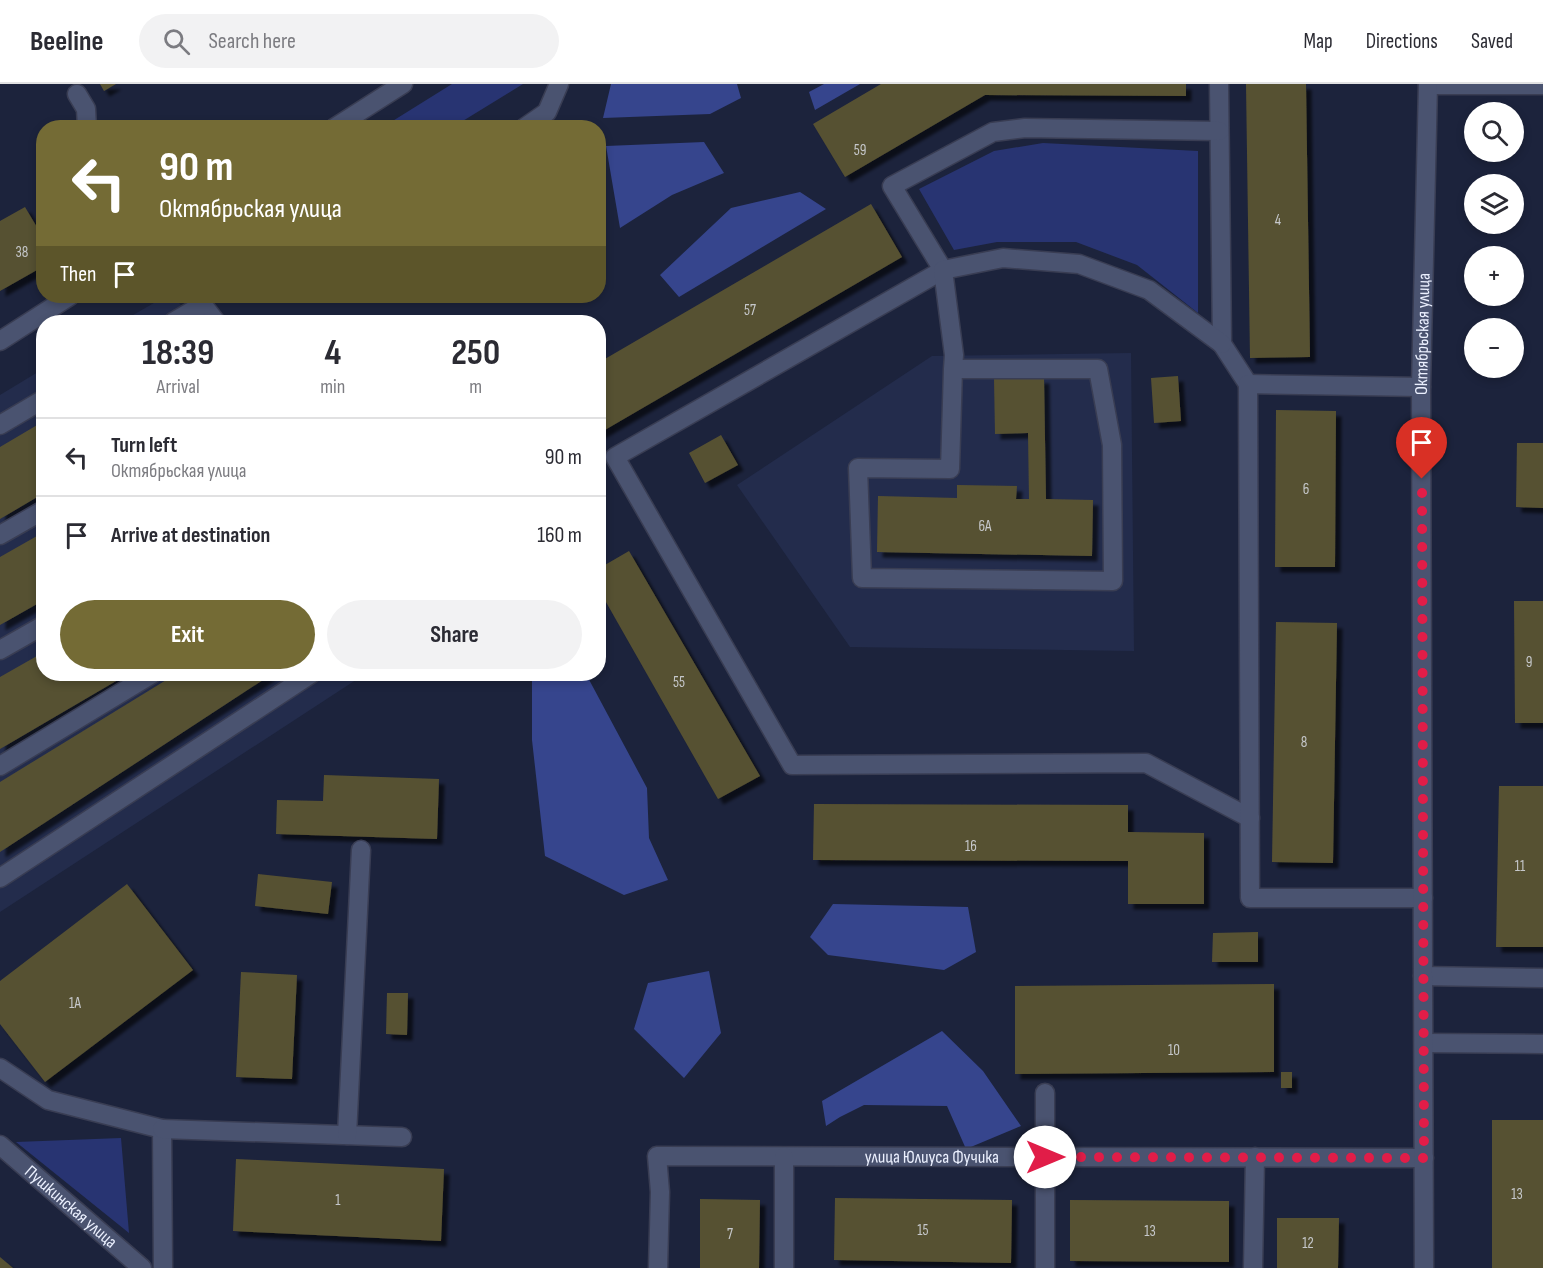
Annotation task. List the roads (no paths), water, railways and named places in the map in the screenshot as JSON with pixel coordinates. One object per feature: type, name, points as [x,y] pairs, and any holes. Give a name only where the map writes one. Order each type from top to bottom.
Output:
[{"type":"street","points":[[346,120],[402,84]]},
{"type":"street","points":[[536,120],[547,112],[559,84]]},
{"type":"street","points":[[1220,84],[1222,344]]},
{"type":"street","points":[[1428,85],[1543,85]]},
{"type":"street","name":"Октябрьская улица","points":[[1424,1268],[1421,387],[1428,85]]},
{"type":"street","points":[[77,93],[86,109],[87,120]]},
{"type":"street","points":[[953,369],[1098,369],[1112,445],[1113,580],[862,578],[858,468],[950,469],[953,369],[954,355],[943,270],[892,186],[993,132],[1025,128],[1219,131]]},
{"type":"street","points":[[1250,818],[1146,763],[792,765],[607,461],[943,270],[1003,258],[1079,264],[1149,290],[1222,344],[1248,384],[1250,818],[1250,898],[1423,898]]},
{"type":"street","points":[[40,315],[59,303]]},
{"type":"street","points":[[181,315],[195,303]]},
{"type":"street","points":[[201,303],[211,315]]},
{"type":"street","points":[[0,341],[36,318]]},
{"type":"street","points":[[1248,384],[1421,387]]},
{"type":"street","points":[[0,425],[36,404]]},
{"type":"street","points":[[0,535],[36,515]]},
{"type":"street","points":[[0,650],[36,630]]},
{"type":"street","points":[[0,766],[140,681]]},
{"type":"street","points":[[0,878],[300,681]]},
{"type":"street","points":[[347,1135],[362,850]]},
{"type":"street","points":[[1423,976],[1543,978]]},
{"type":"street","points":[[1424,1042],[1543,1044]]},
{"type":"street","points":[[0,1068],[48,1100],[162,1129],[402,1137]]},
{"type":"street","points":[[1045,1093],[1045,1268]]},
{"type":"street","points":[[162,1129],[163,1268]]},
{"type":"street","name":"Пушкинская улица","points":[[0,1145],[142,1268]]},
{"type":"street","name":"улица Юлиуса Фучика","points":[[658,1268],[660,1192],[657,1156],[1424,1158]]},
{"type":"street","points":[[784,1157],[784,1268]]},
{"type":"street","points":[[1253,1268],[1255,1157]]}]
